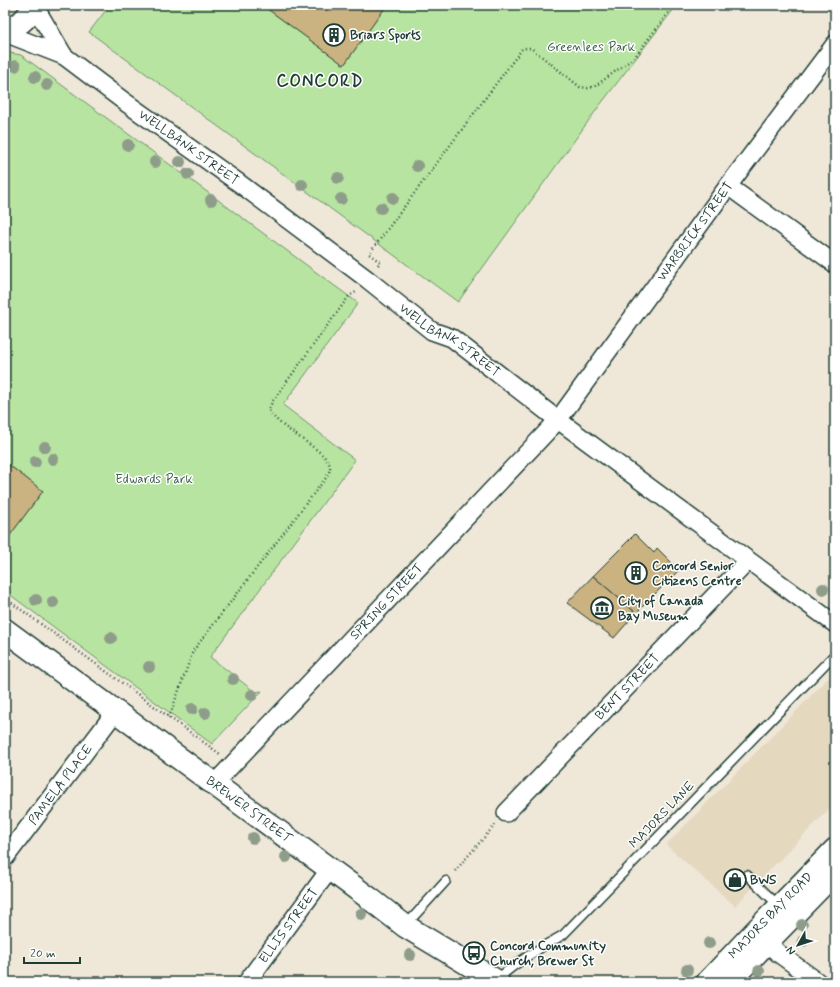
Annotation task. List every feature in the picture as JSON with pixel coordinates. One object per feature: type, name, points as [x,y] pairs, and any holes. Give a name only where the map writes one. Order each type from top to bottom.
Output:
[{"type":"main road","points":[[5,29],[22,22],[30,14],[34,5]]},
{"type":"main road","name":"BREWER STREET","points":[[5,630],[330,869],[405,926],[497,981]]},
{"type":"street","name":"WELLBANK STREET","points":[[34,5],[64,56]]},
{"type":"street","name":"WELLBANK STREET","points":[[5,33],[64,56],[239,183],[367,279],[432,331],[452,338],[558,420],[835,624]]},
{"type":"street","name":"WARBRICK STREET","points":[[558,420],[728,186],[835,44]]},
{"type":"street","points":[[728,186],[835,264]]},
{"type":"street","name":"SPRING STREET","points":[[214,784],[558,420]]},
{"type":"street","name":"BENT STREET","points":[[506,813],[748,560]]},
{"type":"street","name":"PAMELA PLACE","points":[[5,858],[116,711]]},
{"type":"street","name":"MAJORS BAY ROAD","points":[[729,982],[761,937],[779,906],[835,849]]},
{"type":"street","name":"ELLIS STREET","points":[[246,982],[330,869]]},
{"type":"street","name":"MAJORS BAY ROAD","points":[[707,982],[835,873]]},
{"type":"street","points":[[761,937],[818,982]]},
{"type":"lane","name":"MAJORS LANE","points":[[497,981],[507,970],[537,949],[563,935],[835,654]]},
{"type":"lane","points":[[747,875],[779,906]]},
{"type":"lane","points":[[405,926],[446,881]]},
{"type":"path","points":[[380,262],[369,254],[522,49],[531,48],[580,87],[594,87],[635,57],[674,5]]},
{"type":"path","points":[[169,718],[193,651],[315,492],[329,471],[329,462],[322,454],[272,417],[269,410],[272,402],[349,296],[357,292]]},
{"type":"path","points":[[5,598],[233,764]]},
{"type":"path","points":[[446,881],[506,813]]},
{"type":"shaded area","points":[[835,671],[835,803],[735,906],[666,845]]},
{"type":"green space","name":"Greenlees Park","points":[[110,5],[677,5],[600,105],[458,302],[89,32]]},
{"type":"green space","name":"Edwards Park","points":[[5,52],[21,55],[358,303],[283,405],[355,460],[210,657],[255,692],[262,691],[212,744],[5,591]]},
{"type":"building","name":"Briars Sports","points":[[262,5],[387,5],[344,65]]},
{"type":"building","points":[[5,462],[43,491],[5,542]]},
{"type":"building","name":"Concord Senior Citizens Centre","points":[[635,534],[654,553],[657,548],[679,570],[636,613],[593,576]]},
{"type":"building","name":"City of Canada Bay Museum","points":[[593,576],[636,613],[614,638],[567,603]]},
{"type":"place","name":"Briars Sports","points":[[334,35]]},
{"type":"place","name":"Concord Senior Citizens Centre","points":[[636,573]]},
{"type":"place","name":"City of Canada Bay Museum","points":[[602,608]]},
{"type":"place","name":"BWS","points":[[735,880]]},
{"type":"place","name":"Concord Community Church, Brewer St","points":[[474,953]]},
{"type":"district","name":"CONCORD","points":[[320,81]]}]
